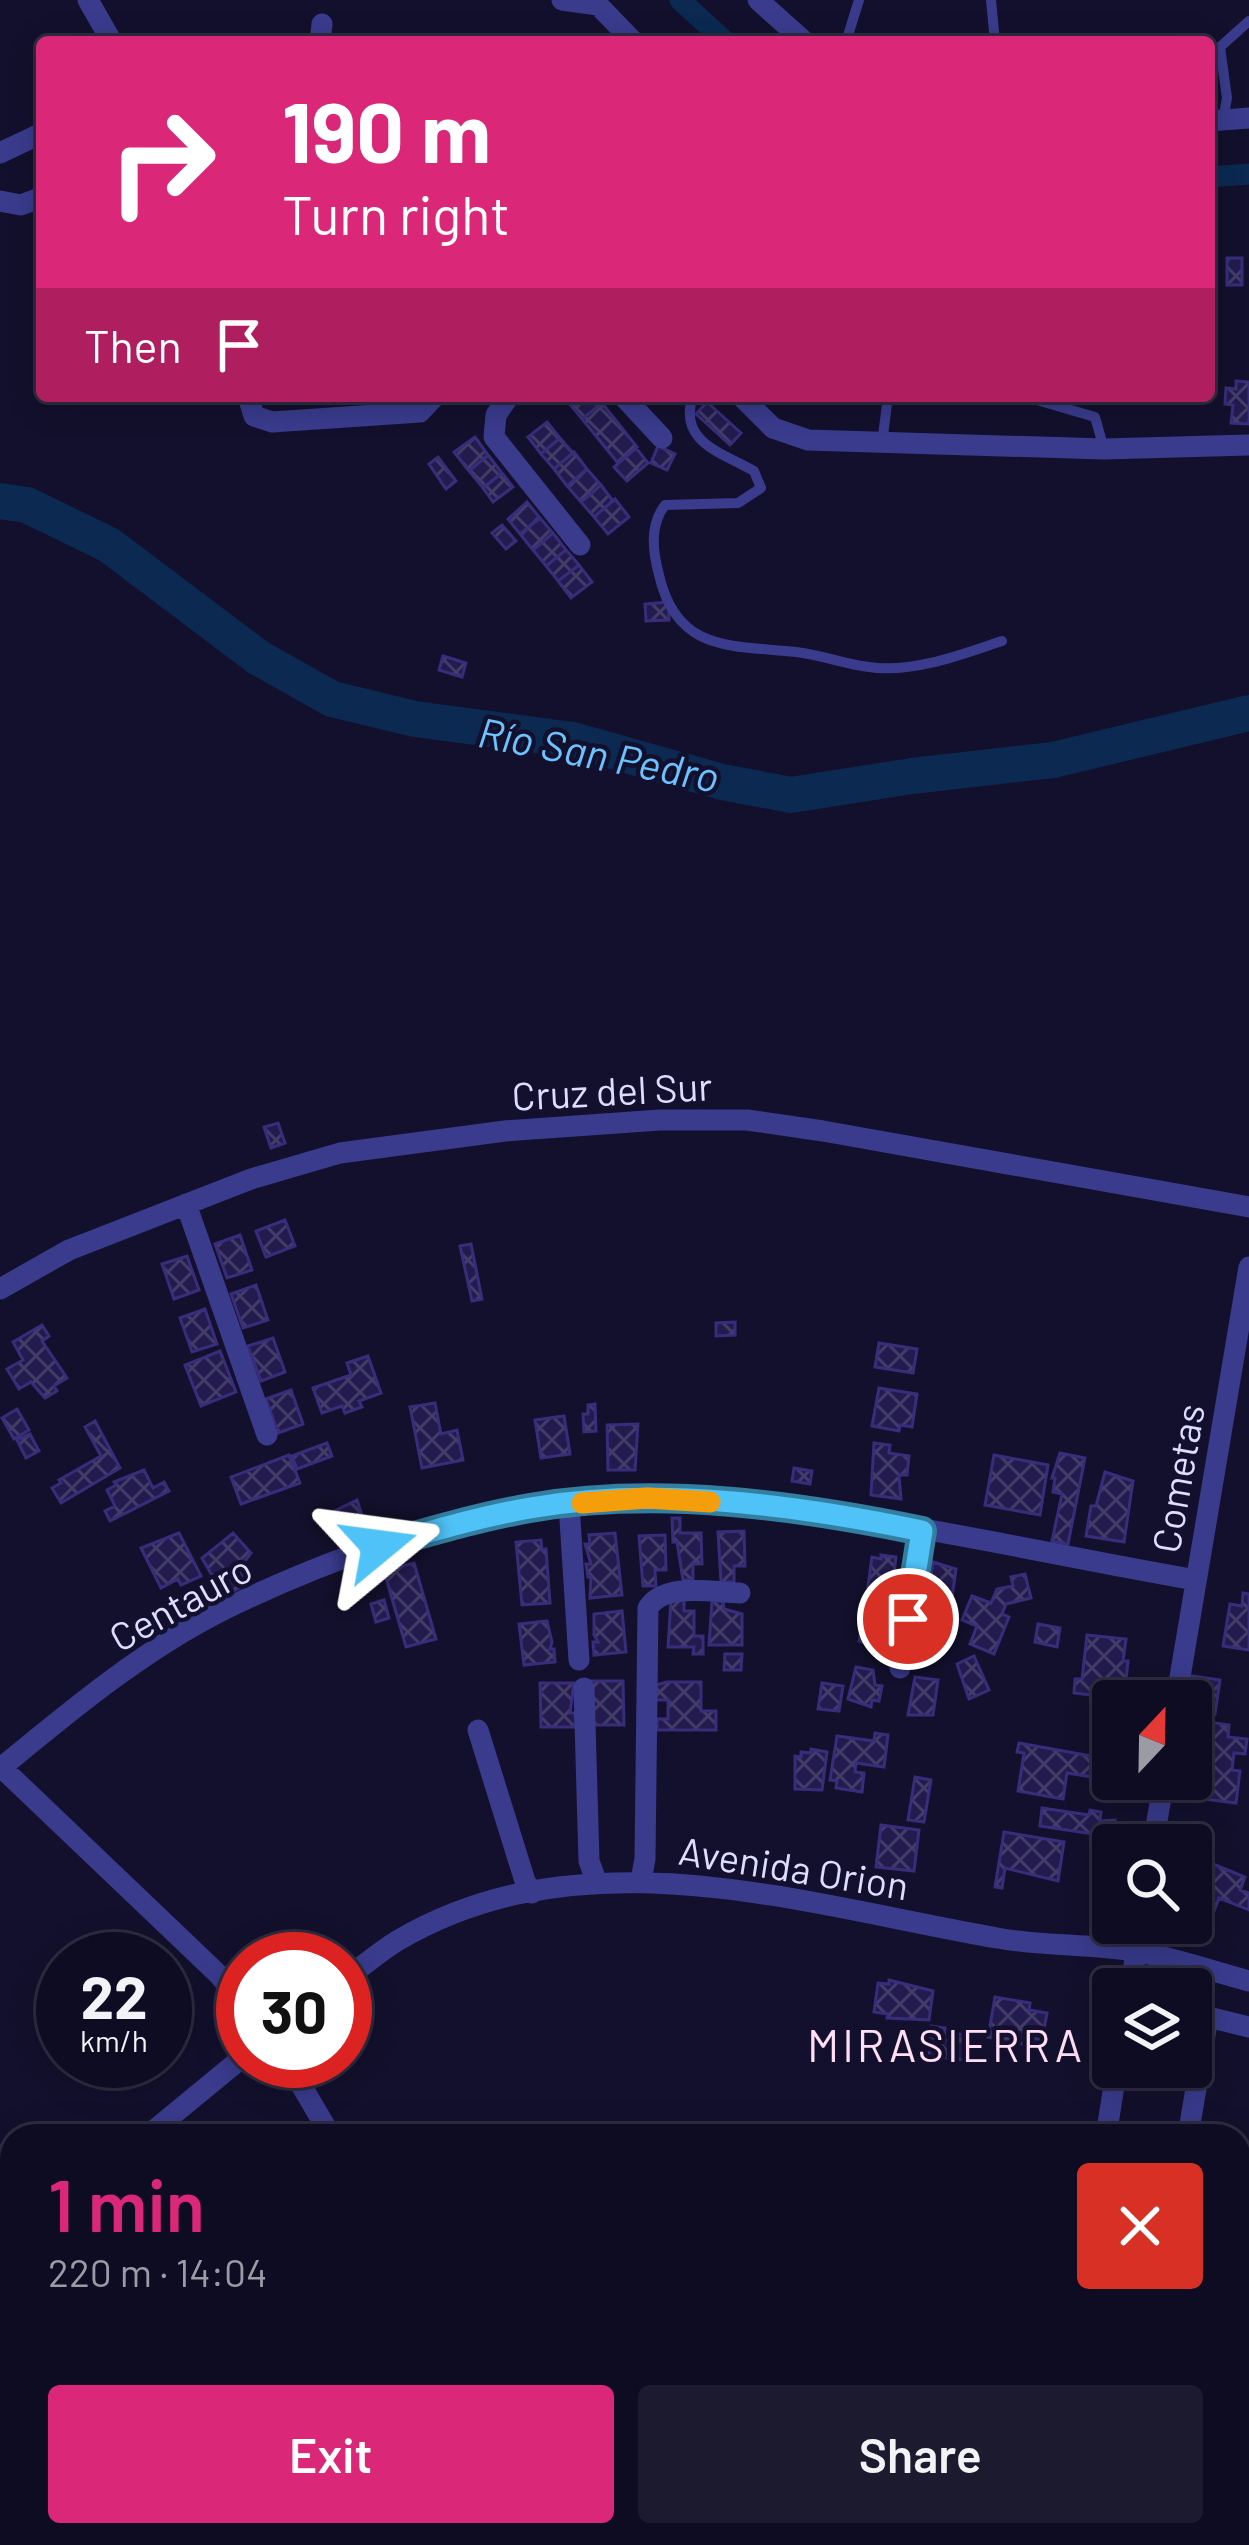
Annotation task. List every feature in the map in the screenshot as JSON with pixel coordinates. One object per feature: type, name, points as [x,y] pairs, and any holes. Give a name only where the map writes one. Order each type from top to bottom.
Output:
[{"type":"street","points":[[88,0],[109,36]]},
{"type":"street","points":[[562,0],[598,5],[628,36]]},
{"type":"street","points":[[758,0],[799,36]]},
{"type":"street","points":[[1216,121],[1249,118]]},
{"type":"street","points":[[0,153],[36,136]]},
{"type":"street","points":[[0,201],[21,205],[36,199]]},
{"type":"street","points":[[250,402],[254,416],[272,422],[420,412],[429,402]]},
{"type":"street","points":[[505,402],[496,415],[494,437],[580,545]]},
{"type":"street","points":[[629,402],[662,438]]},
{"type":"street","points":[[747,402],[773,428],[808,440],[1104,449],[1249,445]]},
{"type":"street","name":"Cruz del Sur","points":[[0,1288],[69,1250],[251,1178],[340,1154],[505,1131],[747,1120],[1249,1207]]},
{"type":"street","points":[[186,1204],[267,1435]]},
{"type":"street","name":"Cometas","points":[[1179,1680],[1249,1267]]},
{"type":"street","name":"Centauro","points":[[1,1767],[75,1707],[220,1612],[354,1553],[446,1526],[569,1504],[647,1498],[712,1502],[922,1531],[1196,1580]]},
{"type":"street","points":[[569,1504],[579,1660]]},
{"type":"street","points":[[900,1669],[922,1531]]},
{"type":"street","points":[[640,1880],[645,1859],[648,1608],[654,1599],[670,1592],[740,1592]]},
{"type":"street","points":[[584,1688],[589,1861],[596,1883]]},
{"type":"street","points":[[478,1730],[532,1893]]},
{"type":"street","points":[[1,1767],[216,1972]]},
{"type":"street","name":"Avenida Orion","points":[[372,1959],[439,1920],[532,1893],[640,1880],[820,1904],[1001,1939],[1136,1952],[1249,1981]]},
{"type":"street","points":[[1133,1968],[1137,1944]]},
{"type":"street","points":[[1190,2124],[1208,2017],[1249,2027]]},
{"type":"street","points":[[162,2124],[216,2079]]},
{"type":"street","points":[[302,2088],[324,2124]]},
{"type":"street","points":[[1108,2124],[1114,2088]]},
{"type":"lane","points":[[848,36],[859,0]]},
{"type":"lane","points":[[992,0],[994,36]]},
{"type":"lane","points":[[1216,121],[1227,98],[1220,47],[1249,21]]},
{"type":"lane","points":[[692,402],[688,421],[693,434],[754,472],[761,488],[738,503],[665,505],[660,511],[653,541],[658,573],[676,619],[688,629],[733,648],[806,653],[875,668],[928,663],[1002,641]]},
{"type":"lane","points":[[882,444],[887,402]]},
{"type":"lane","points":[[1044,402],[1095,417],[1104,449]]},
{"type":"building","points":[[1227,258],[1242,258],[1242,285],[1227,285]]},
{"type":"building","points":[[1236,381],[1249,382],[1249,424],[1231,423],[1233,405],[1225,404],[1226,388],[1236,389]]},
{"type":"building","points":[[568,402],[602,403],[582,419]]},
{"type":"building","points":[[707,402],[741,433],[730,445],[696,414]]},
{"type":"building","points":[[602,403],[637,447],[618,463],[582,419]]},
{"type":"building","points":[[547,422],[560,438],[541,454],[528,437]]},
{"type":"building","points":[[475,437],[488,455],[469,471],[454,452]]},
{"type":"building","points":[[560,438],[573,453],[554,469],[541,454]]},
{"type":"building","points":[[658,446],[675,454],[667,470],[651,463]]},
{"type":"building","points":[[636,448],[648,463],[627,481],[614,467]]},
{"type":"building","points":[[574,452],[587,469],[567,486],[554,469]]},
{"type":"building","points":[[488,455],[502,473],[483,488],[469,471]]},
{"type":"building","points":[[438,457],[456,481],[446,489],[429,464]]},
{"type":"building","points":[[587,469],[601,485],[581,502],[567,486]]},
{"type":"building","points":[[502,473],[513,487],[493,502],[483,488]]},
{"type":"building","points":[[601,485],[613,501],[594,517],[581,502]]},
{"type":"building","points":[[615,499],[629,517],[608,534],[594,517]]},
{"type":"building","points":[[527,502],[540,518],[520,534],[508,519]]},
{"type":"building","points":[[540,518],[553,533],[533,550],[520,534]]},
{"type":"building","points":[[502,525],[516,541],[506,549],[492,533]]},
{"type":"building","points":[[553,533],[566,550],[546,566],[533,550]]},
{"type":"building","points":[[566,550],[579,565],[558,581],[546,566]]},
{"type":"building","points":[[579,565],[592,582],[571,598],[558,581]]},
{"type":"building","points":[[668,602],[669,620],[646,621],[645,604]]},
{"type":"building","points":[[443,656],[466,663],[462,677],[439,670]]},
{"type":"building","points":[[278,1123],[285,1143],[271,1148],[264,1127]]},
{"type":"building","points":[[285,1220],[295,1246],[266,1257],[256,1231]]},
{"type":"building","points":[[240,1235],[252,1270],[227,1278],[215,1244]]},
{"type":"building","points":[[471,1244],[482,1299],[472,1301],[460,1246]]},
{"type":"building","points":[[187,1256],[199,1290],[174,1299],[162,1264]]},
{"type":"building","points":[[256,1285],[268,1320],[243,1328],[231,1294]]},
{"type":"building","points":[[205,1309],[217,1344],[192,1352],[180,1318]]},
{"type":"building","points":[[735,1322],[735,1335],[716,1336],[716,1323]]},
{"type":"building","points":[[42,1325],[49,1336],[42,1341],[67,1378],[45,1398],[31,1382],[19,1389],[7,1369],[23,1360],[13,1342]]},
{"type":"building","points":[[273,1338],[285,1372],[261,1381],[248,1346]]},
{"type":"building","points":[[879,1343],[917,1349],[913,1373],[875,1367]]},
{"type":"building","points":[[220,1351],[236,1392],[201,1406],[185,1365]]},
{"type":"building","points":[[368,1356],[381,1393],[359,1401],[362,1407],[345,1413],[342,1406],[322,1413],[313,1388],[351,1375],[347,1363]]},
{"type":"building","points":[[879,1388],[917,1394],[912,1427],[900,1425],[899,1431],[872,1426]]},
{"type":"building","points":[[291,1390],[303,1424],[278,1433],[266,1399]]},
{"type":"building","points":[[435,1403],[441,1434],[457,1430],[463,1460],[422,1468],[410,1407]]},
{"type":"building","points":[[595,1404],[596,1431],[584,1432],[583,1414],[588,1414],[588,1405]]},
{"type":"building","points":[[17,1409],[29,1430],[14,1439],[2,1418]]},
{"type":"building","points":[[564,1416],[570,1454],[541,1458],[535,1420]]},
{"type":"building","points":[[95,1421],[120,1468],[61,1503],[52,1488],[101,1456],[85,1427]]},
{"type":"building","points":[[638,1424],[635,1470],[608,1470],[607,1425]]},
{"type":"building","points":[[30,1434],[39,1451],[26,1458],[17,1440]]},
{"type":"building","points":[[327,1443],[332,1456],[297,1469],[292,1456]]},
{"type":"building","points":[[874,1443],[890,1445],[889,1453],[909,1456],[907,1475],[899,1475],[901,1499],[871,1495]]},
{"type":"building","points":[[1060,1453],[1085,1458],[1068,1544],[1052,1541],[1062,1494],[1053,1492],[1052,1478]]},
{"type":"building","points":[[289,1455],[300,1483],[241,1504],[231,1477]]},
{"type":"building","points":[[994,1455],[1048,1465],[1040,1515],[985,1505]]},
{"type":"building","points":[[794,1468],[812,1471],[810,1484],[792,1481]]},
{"type":"building","points":[[144,1470],[153,1488],[164,1482],[169,1491],[110,1521],[105,1511],[115,1506],[107,1490],[114,1482]]},
{"type":"building","points":[[1105,1472],[1133,1481],[1124,1542],[1086,1536],[1091,1506],[1096,1506]]},
{"type":"building","points":[[357,1500],[365,1524],[331,1536],[324,1516]]},
{"type":"building","points":[[672,1518],[680,1518],[680,1533],[701,1533],[702,1564],[693,1564],[693,1580],[683,1580]]},
{"type":"building","points":[[744,1531],[745,1566],[734,1566],[734,1582],[721,1582],[718,1532]]},
{"type":"building","points":[[179,1533],[201,1576],[181,1585],[178,1579],[161,1588],[141,1548]]},
{"type":"building","points":[[233,1533],[251,1553],[238,1570],[247,1584],[224,1596],[202,1558]]},
{"type":"building","points":[[615,1533],[622,1595],[590,1598],[586,1564],[591,1564],[585,1544],[590,1544],[589,1535]]},
{"type":"building","points":[[665,1535],[666,1570],[655,1570],[656,1586],[643,1586],[639,1536]]},
{"type":"building","points":[[541,1540],[542,1550],[546,1549],[550,1603],[522,1605],[516,1542]]},
{"type":"building","points":[[881,1555],[896,1557],[891,1597],[867,1593],[872,1557],[881,1559]]},
{"type":"building","points":[[933,1562],[956,1569],[951,1605],[927,1601]]},
{"type":"building","points":[[414,1563],[436,1639],[406,1647],[384,1571]]},
{"type":"building","points":[[1025,1574],[1031,1598],[1006,1604],[1002,1614],[1009,1617],[994,1654],[970,1644],[977,1626],[962,1620],[972,1596],[991,1603],[997,1589],[1013,1586],[1011,1577]]},
{"type":"building","points":[[1243,1593],[1249,1594],[1249,1650],[1223,1646],[1230,1604],[1242,1606]]},
{"type":"building","points":[[384,1600],[389,1618],[376,1622],[371,1604]]},
{"type":"building","points":[[671,1600],[684,1601],[684,1611],[694,1611],[694,1636],[703,1636],[703,1654],[693,1654],[694,1647],[668,1647]]},
{"type":"building","points":[[712,1601],[723,1601],[724,1609],[742,1614],[742,1645],[709,1645]]},
{"type":"building","points":[[866,1609],[884,1612],[887,1618],[888,1643],[882,1642],[881,1649],[859,1641]]},
{"type":"building","points":[[622,1611],[626,1652],[594,1655],[593,1642],[598,1642],[594,1614]]},
{"type":"building","points":[[923,1616],[946,1624],[941,1655],[916,1655]]},
{"type":"building","points":[[547,1621],[555,1662],[524,1665],[519,1624]]},
{"type":"building","points":[[1038,1624],[1060,1628],[1057,1647],[1035,1642]]},
{"type":"building","points":[[1087,1635],[1126,1639],[1126,1680],[1092,1680],[1092,1695],[1074,1693],[1075,1679],[1082,1679]]},
{"type":"building","points":[[725,1654],[742,1654],[741,1670],[724,1670]]},
{"type":"building","points":[[974,1656],[989,1690],[969,1699],[957,1664]]},
{"type":"building","points":[[856,1667],[873,1670],[875,1685],[882,1686],[879,1701],[872,1700],[871,1707],[848,1699]]},
{"type":"building","points":[[1192,1676],[1220,1680],[1215,1714],[1212,1680],[1192,1680]]},
{"type":"building","points":[[915,1677],[938,1680],[933,1715],[908,1715]]},
{"type":"building","points":[[590,1681],[623,1681],[624,1725],[589,1725]]},
{"type":"building","points":[[701,1682],[701,1711],[716,1711],[716,1730],[657,1730],[657,1719],[668,1719],[668,1700],[656,1700],[656,1685]]},
{"type":"building","points":[[540,1683],[574,1683],[570,1713],[575,1713],[576,1727],[541,1727]]},
{"type":"building","points":[[822,1683],[843,1686],[839,1711],[818,1709]]},
{"type":"building","points":[[1212,1722],[1229,1725],[1228,1737],[1247,1739],[1245,1754],[1234,1753],[1232,1770],[1240,1771],[1236,1803],[1212,1800]]},
{"type":"building","points":[[875,1733],[888,1735],[884,1767],[856,1763],[855,1772],[864,1773],[862,1792],[836,1788],[837,1781],[830,1780],[837,1736],[874,1741]]},
{"type":"building","points":[[1019,1743],[1092,1756],[1092,1777],[1067,1773],[1063,1799],[1018,1791],[1024,1753],[1017,1752]]},
{"type":"building","points":[[811,1749],[827,1752],[822,1790],[795,1789],[795,1756],[811,1753]]},
{"type":"building","points":[[915,1777],[931,1780],[924,1822],[908,1820]]},
{"type":"building","points":[[1042,1808],[1089,1815],[1090,1810],[1101,1812],[1100,1821],[1115,1820],[1115,1824],[1092,1824],[1092,1834],[1040,1826]]},
{"type":"building","points":[[881,1825],[919,1830],[914,1871],[876,1867]]},
{"type":"building","points":[[1004,1832],[1064,1842],[1058,1881],[1005,1868],[1002,1888],[995,1887]]},
{"type":"building","points":[[1212,1867],[1245,1877],[1240,1890],[1249,1893],[1249,1910],[1219,1898],[1212,1916]]},
{"type":"building","points":[[889,1980],[933,1991],[929,2020],[887,2018],[888,2014],[874,2012],[878,1983],[889,1984]]},
{"type":"building","points":[[995,1997],[1030,2003],[1029,2010],[1047,2013],[1042,2040],[1034,2039],[1033,2046],[988,2037]]},
{"type":"building","points":[[931,2026],[945,2028],[944,2040],[958,2041],[958,2034],[968,2035],[966,2060],[928,2056],[934,2037],[930,2037]]},
{"type":"waterway","points":[[680,0],[719,36]]},
{"type":"waterway","points":[[1215,177],[1249,174]]},
{"type":"waterway","name":"Río San Pedro","points":[[0,501],[27,505],[109,545],[259,658],[332,699],[415,719],[573,740],[722,782],[791,795],[1053,760],[1249,713]]},
{"type":"slow traffic","points":[[582,1503],[647,1498],[710,1502]]},
{"type":"district","name":"MIRASIERRA","points":[[946,2044]]},
{"type":"route","points":[[379,1546],[446,1526],[569,1504],[647,1498],[787,1510],[922,1531],[908,1619]]}]
